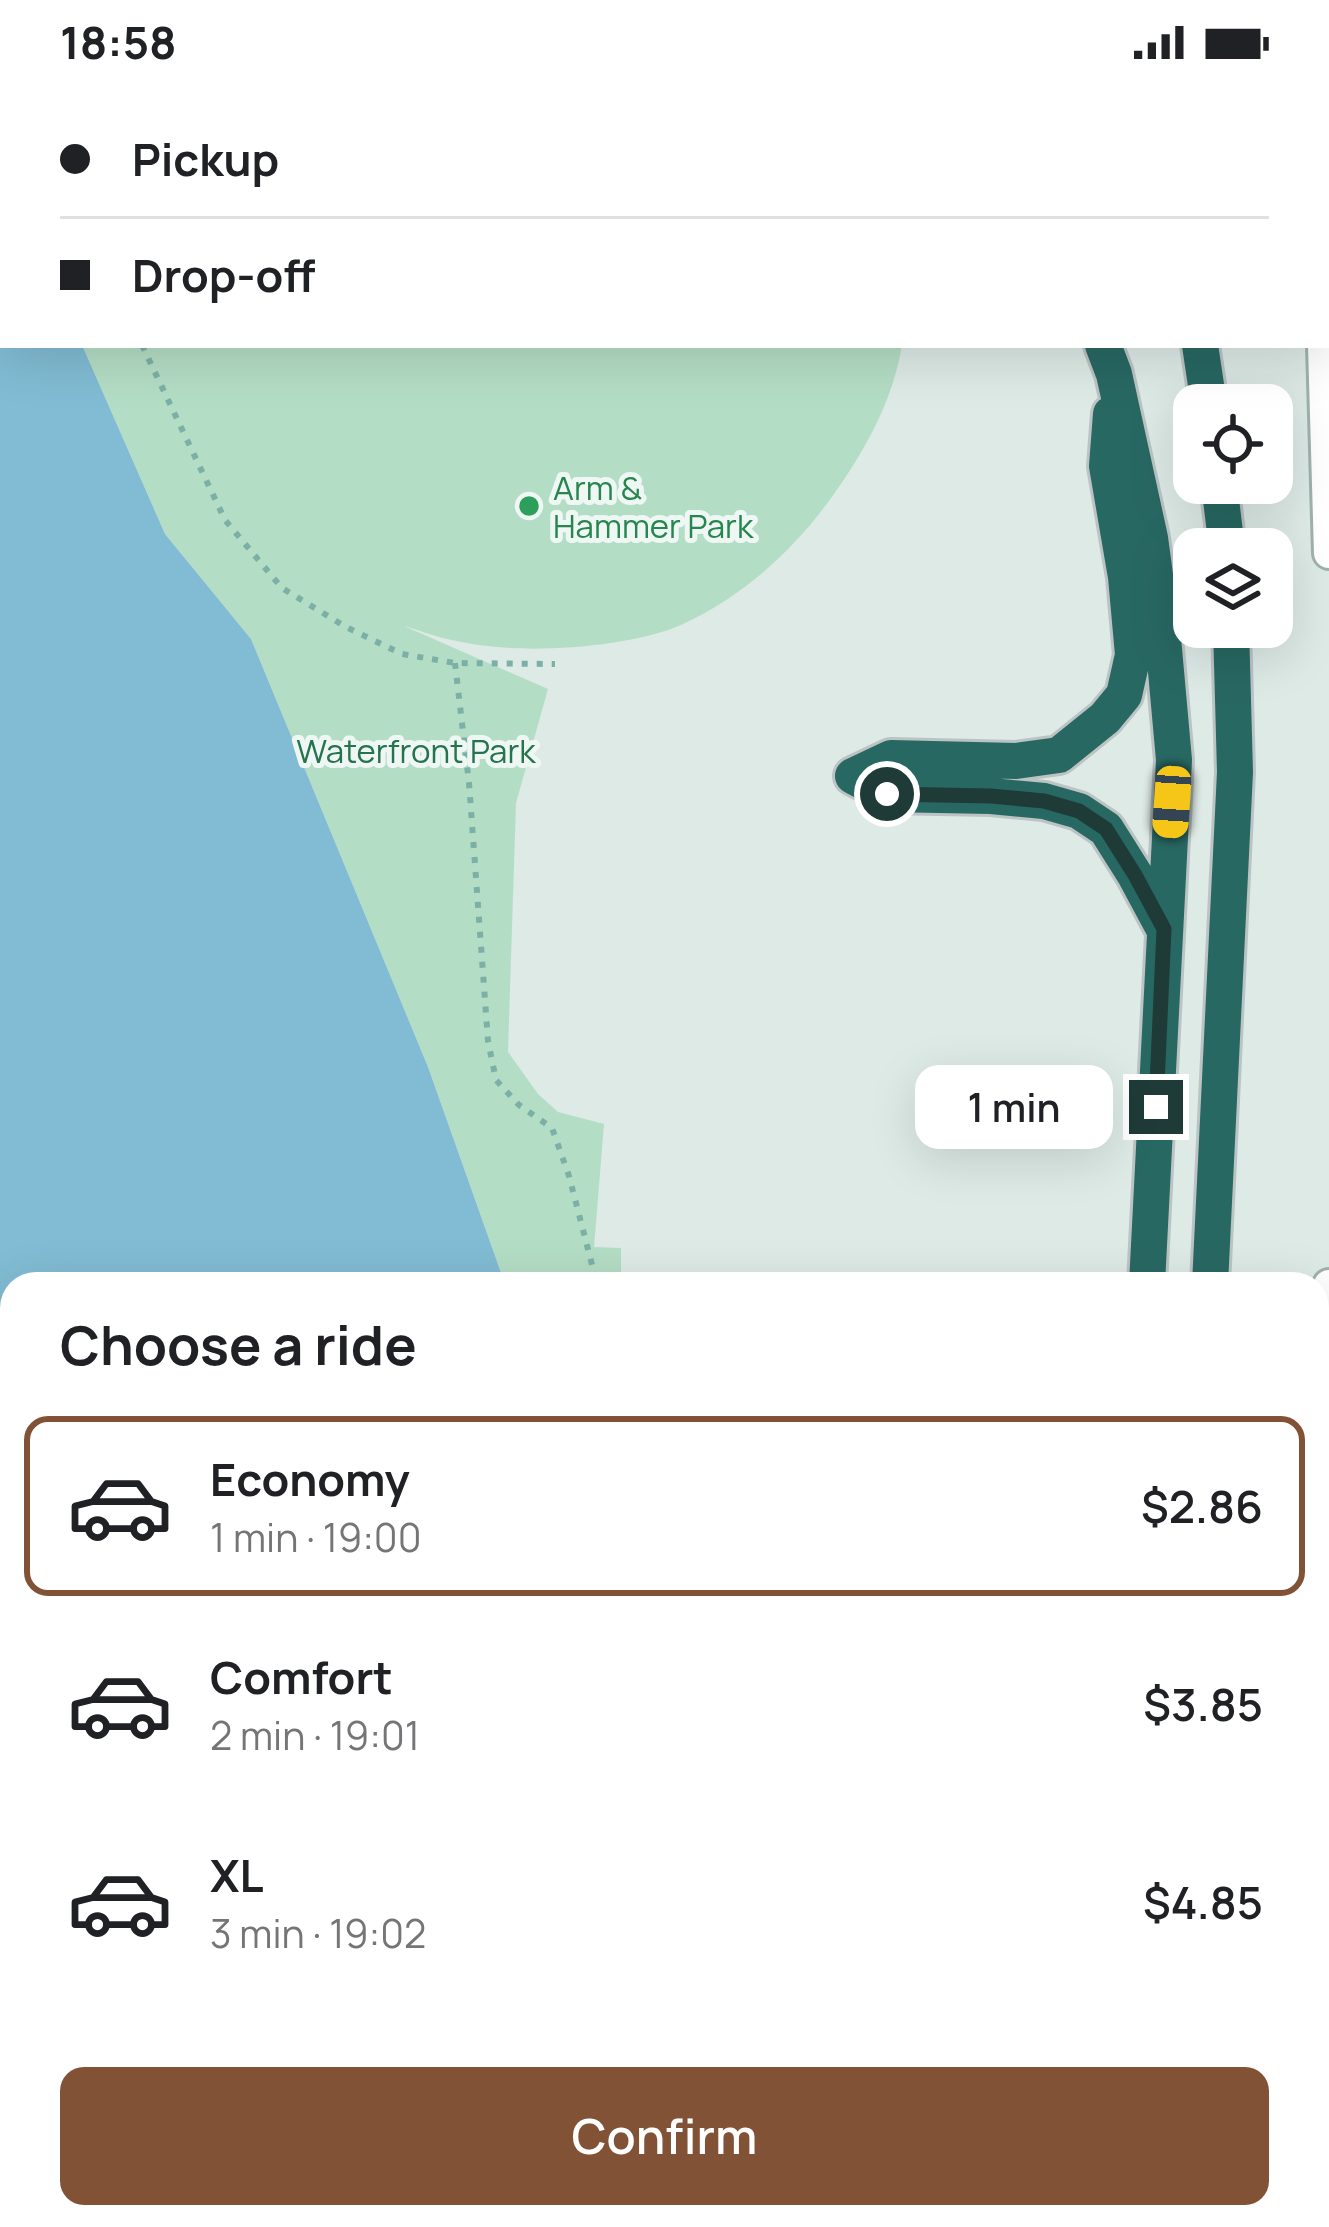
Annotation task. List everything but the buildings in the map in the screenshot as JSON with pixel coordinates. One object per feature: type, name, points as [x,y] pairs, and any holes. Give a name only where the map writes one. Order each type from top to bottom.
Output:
[{"type":"highway","points":[[1200,348],[1206,384]]},
{"type":"highway","points":[[1109,360],[1150,538],[1174,760],[1149,1272]]},
{"type":"highway","points":[[1109,360],[1107,466],[1126,577],[1132,655],[1124,695],[1059,754],[1016,761],[891,758],[853,776],[887,794],[991,796],[1044,801],[1079,811],[1106,829],[1164,929]]},
{"type":"highway","points":[[1211,1272],[1235,772],[1232,648]]},
{"type":"street","points":[[1323,348],[1329,553]]},
{"type":"path","points":[[143,348],[225,520],[282,588],[402,654],[454,663],[555,664]]},
{"type":"path","points":[[454,663],[469,783],[488,1041],[496,1080],[519,1105],[552,1128],[594,1272]]},
{"type":"green space","name":"Waterfront Park","points":[[83,348],[901,348],[877,423],[834,494],[767,569],[705,613],[645,637],[551,648],[471,644],[404,626],[548,689],[516,803],[508,1052],[538,1094],[558,1112],[604,1124],[594,1247],[621,1248],[621,1272],[501,1272],[428,1067],[251,639],[165,534]]},
{"type":"water","points":[[0,348],[83,348],[165,534],[251,639],[428,1067],[501,1272],[0,1272]]},
{"type":"place","name":"Arm & Hammer Park","points":[[529,506]]},
{"type":"route","points":[[887,794],[1044,801],[1079,811],[1106,829],[1164,929],[1156,1107]]}]
